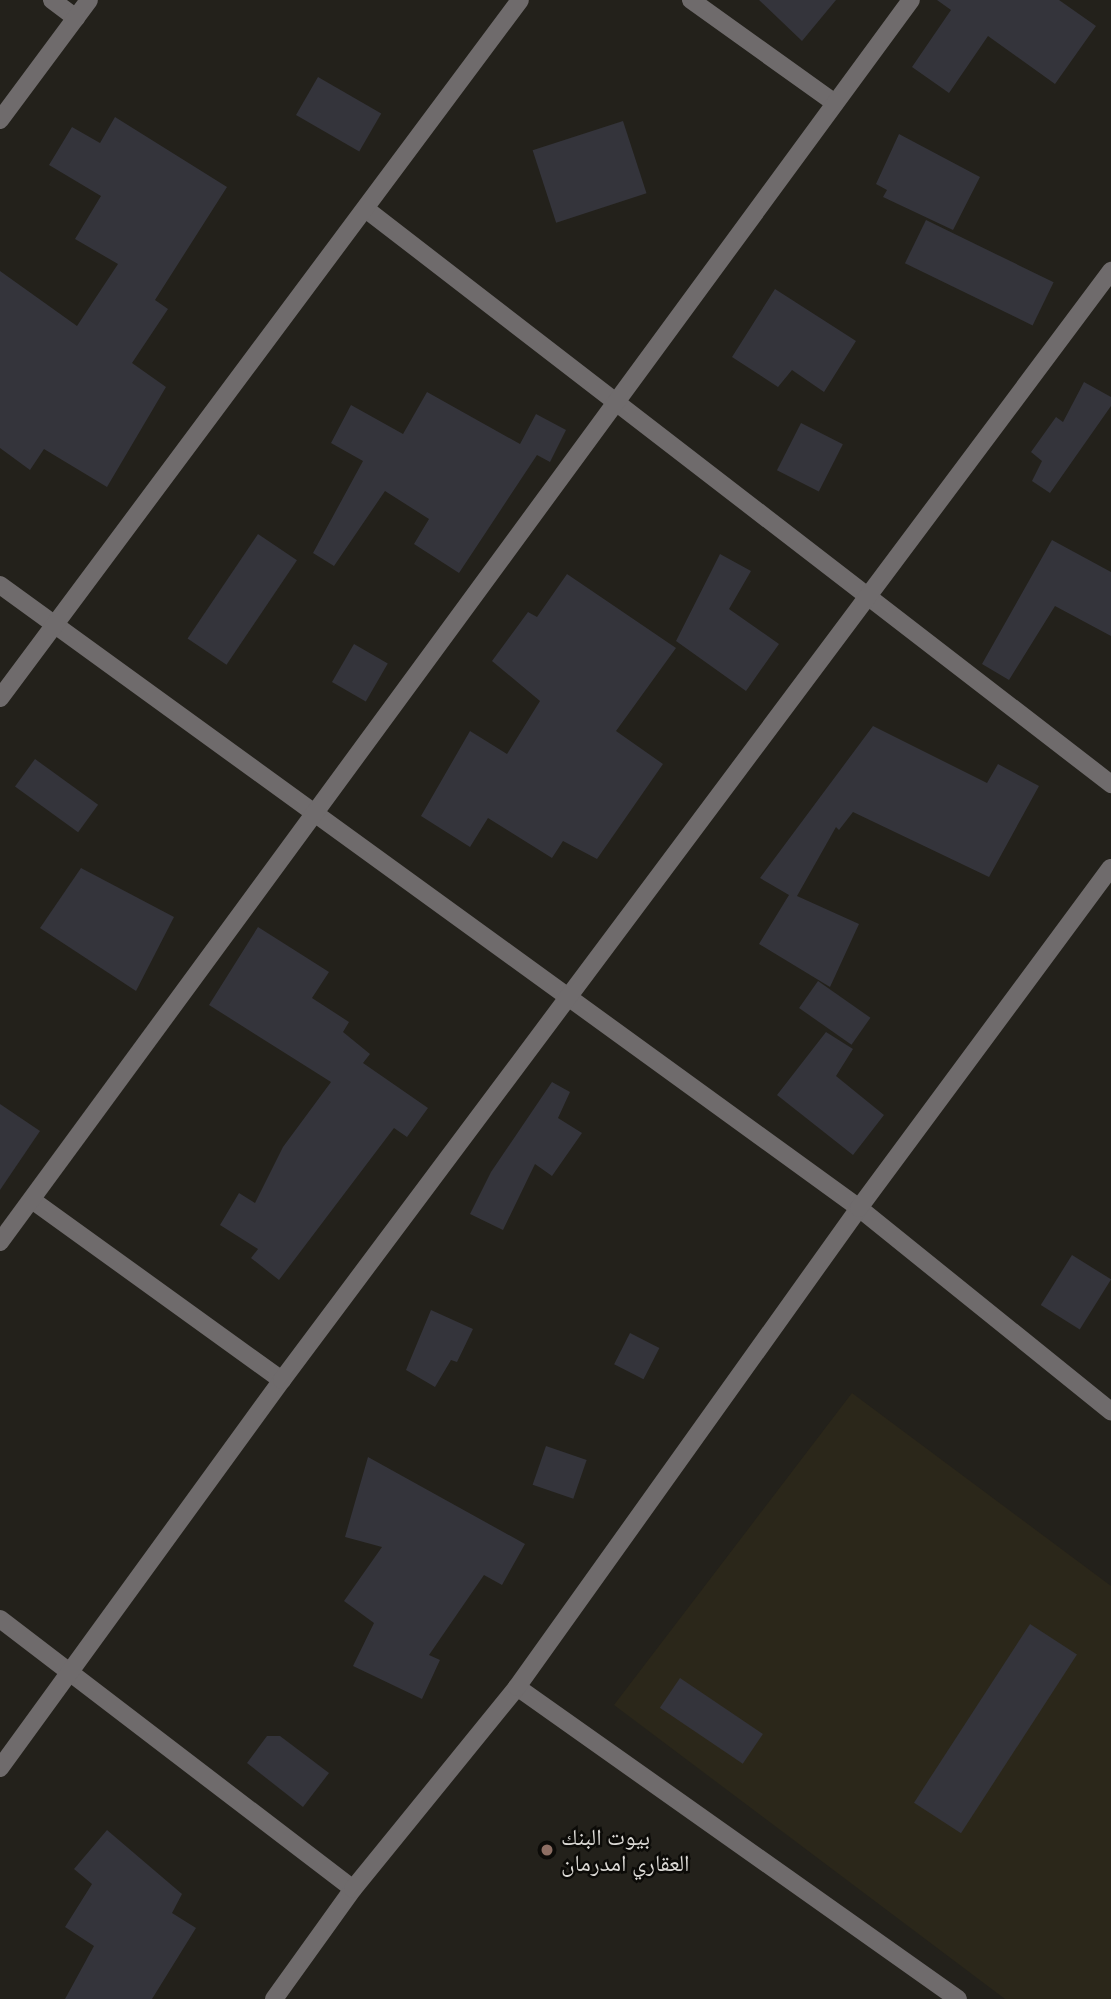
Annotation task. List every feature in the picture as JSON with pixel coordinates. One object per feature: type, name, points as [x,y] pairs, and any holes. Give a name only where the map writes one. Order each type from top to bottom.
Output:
[{"type":"street","points":[[52,0],[76,18]]},
{"type":"street","points":[[0,120],[89,0]]},
{"type":"street","points":[[0,698],[367,210],[520,0]]},
{"type":"street","points":[[691,0],[835,103]]},
{"type":"street","points":[[0,1242],[619,402],[911,0]]},
{"type":"street","points":[[367,210],[873,595],[1111,784]]},
{"type":"street","points":[[0,1768],[282,1380],[873,595],[1111,271]]},
{"type":"street","points":[[0,585],[53,626],[315,811],[568,1000],[859,1208],[1111,1411]]},
{"type":"street","points":[[274,1999],[353,1889],[517,1688],[859,1208],[1111,868]]},
{"type":"street","points":[[32,1200],[282,1380]]},
{"type":"street","points":[[0,1619],[353,1889]]},
{"type":"street","points":[[517,1688],[958,1999]]},
{"type":"shaded area","points":[[852,1393],[1111,1586],[1111,1999],[1005,1999],[614,1705]]},
{"type":"building","points":[[759,0],[836,0],[802,41]]},
{"type":"building","points":[[937,0],[1059,0],[1096,26],[1055,84],[988,36],[949,93],[912,67],[951,10]]},
{"type":"building","points":[[318,77],[381,114],[359,152],[296,115]]},
{"type":"building","points":[[115,117],[227,187],[155,300],[168,309],[132,363],[166,387],[107,487],[44,449],[30,470],[0,448],[0,271],[77,326],[118,264],[75,239],[101,196],[49,165],[72,127],[100,143]]},
{"type":"building","points":[[623,121],[646,193],[556,223],[533,150]]},
{"type":"building","points":[[899,134],[980,177],[953,230],[883,197],[887,190],[876,184]]},
{"type":"building","points":[[926,220],[1054,282],[1033,325],[905,263]]},
{"type":"building","points":[[775,289],[856,341],[824,392],[792,370],[778,387],[732,357]]},
{"type":"building","points":[[1084,382],[1111,397],[1111,406],[1050,493],[1032,481],[1042,461],[1031,452],[1056,417],[1063,422]]},
{"type":"building","points":[[427,392],[520,444],[536,414],[566,430],[550,462],[537,455],[459,573],[414,544],[429,519],[385,491],[334,566],[313,553],[363,461],[331,443],[351,405],[403,434]]},
{"type":"building","points":[[801,423],[843,444],[819,492],[777,470]]},
{"type":"building","points":[[258,534],[297,560],[227,665],[188,638]]},
{"type":"building","points":[[1052,540],[1111,572],[1111,636],[1055,606],[1009,680],[982,664]]},
{"type":"building","points":[[720,554],[751,571],[729,609],[779,644],[746,691],[676,641]]},
{"type":"building","points":[[567,574],[676,648],[616,731],[663,764],[597,859],[563,841],[552,858],[488,818],[470,847],[421,816],[470,731],[507,754],[540,701],[492,661],[528,612],[537,617]]},
{"type":"building","points":[[354,644],[388,664],[366,702],[332,682]]},
{"type":"building","points":[[873,726],[987,783],[998,764],[1039,786],[989,877],[853,812],[839,830],[836,827],[797,896],[859,924],[830,987],[759,944],[789,895],[760,878]]},
{"type":"building","points":[[35,759],[98,805],[78,832],[15,787]]},
{"type":"building","points":[[81,868],[174,917],[136,991],[40,928]]},
{"type":"building","points":[[258,927],[329,972],[312,998],[349,1022],[343,1032],[370,1054],[363,1063],[428,1108],[407,1137],[394,1128],[279,1280],[251,1258],[258,1249],[220,1225],[239,1193],[255,1203],[283,1147],[331,1082],[209,1005]]},
{"type":"building","points":[[818,981],[870,1018],[851,1045],[799,1008]]},
{"type":"building","points":[[826,1032],[853,1049],[836,1076],[884,1115],[853,1155],[777,1095]]},
{"type":"building","points":[[552,1082],[570,1092],[558,1118],[582,1133],[552,1176],[535,1164],[503,1230],[470,1214],[491,1172]]},
{"type":"building","points":[[0,1104],[40,1131],[0,1190]]},
{"type":"building","points":[[1072,1255],[1111,1279],[1080,1329],[1041,1305]]},
{"type":"building","points":[[431,1310],[473,1329],[457,1362],[451,1360],[435,1387],[406,1370]]},
{"type":"building","points":[[630,1333],[659,1348],[644,1379],[614,1364]]},
{"type":"building","points":[[546,1446],[587,1460],[573,1499],[533,1485]]},
{"type":"building","points":[[368,1457],[525,1544],[502,1585],[484,1575],[429,1655],[440,1660],[422,1699],[353,1666],[374,1623],[344,1601],[382,1547],[345,1537]]},
{"type":"building","points":[[1030,1624],[1077,1654],[961,1833],[914,1803]]},
{"type":"building","points":[[680,1678],[763,1734],[743,1764],[660,1708]]},
{"type":"building","points":[[267,1736],[280,1736],[329,1773],[303,1807],[247,1763]]},
{"type":"building","points":[[107,1830],[182,1894],[172,1913],[196,1928],[152,1999],[65,1999],[94,1946],[65,1927],[92,1884],[74,1869]]},
{"type":"place","name":"بيوت البنك العقاري امدرمان","points":[[547,1850]]}]
